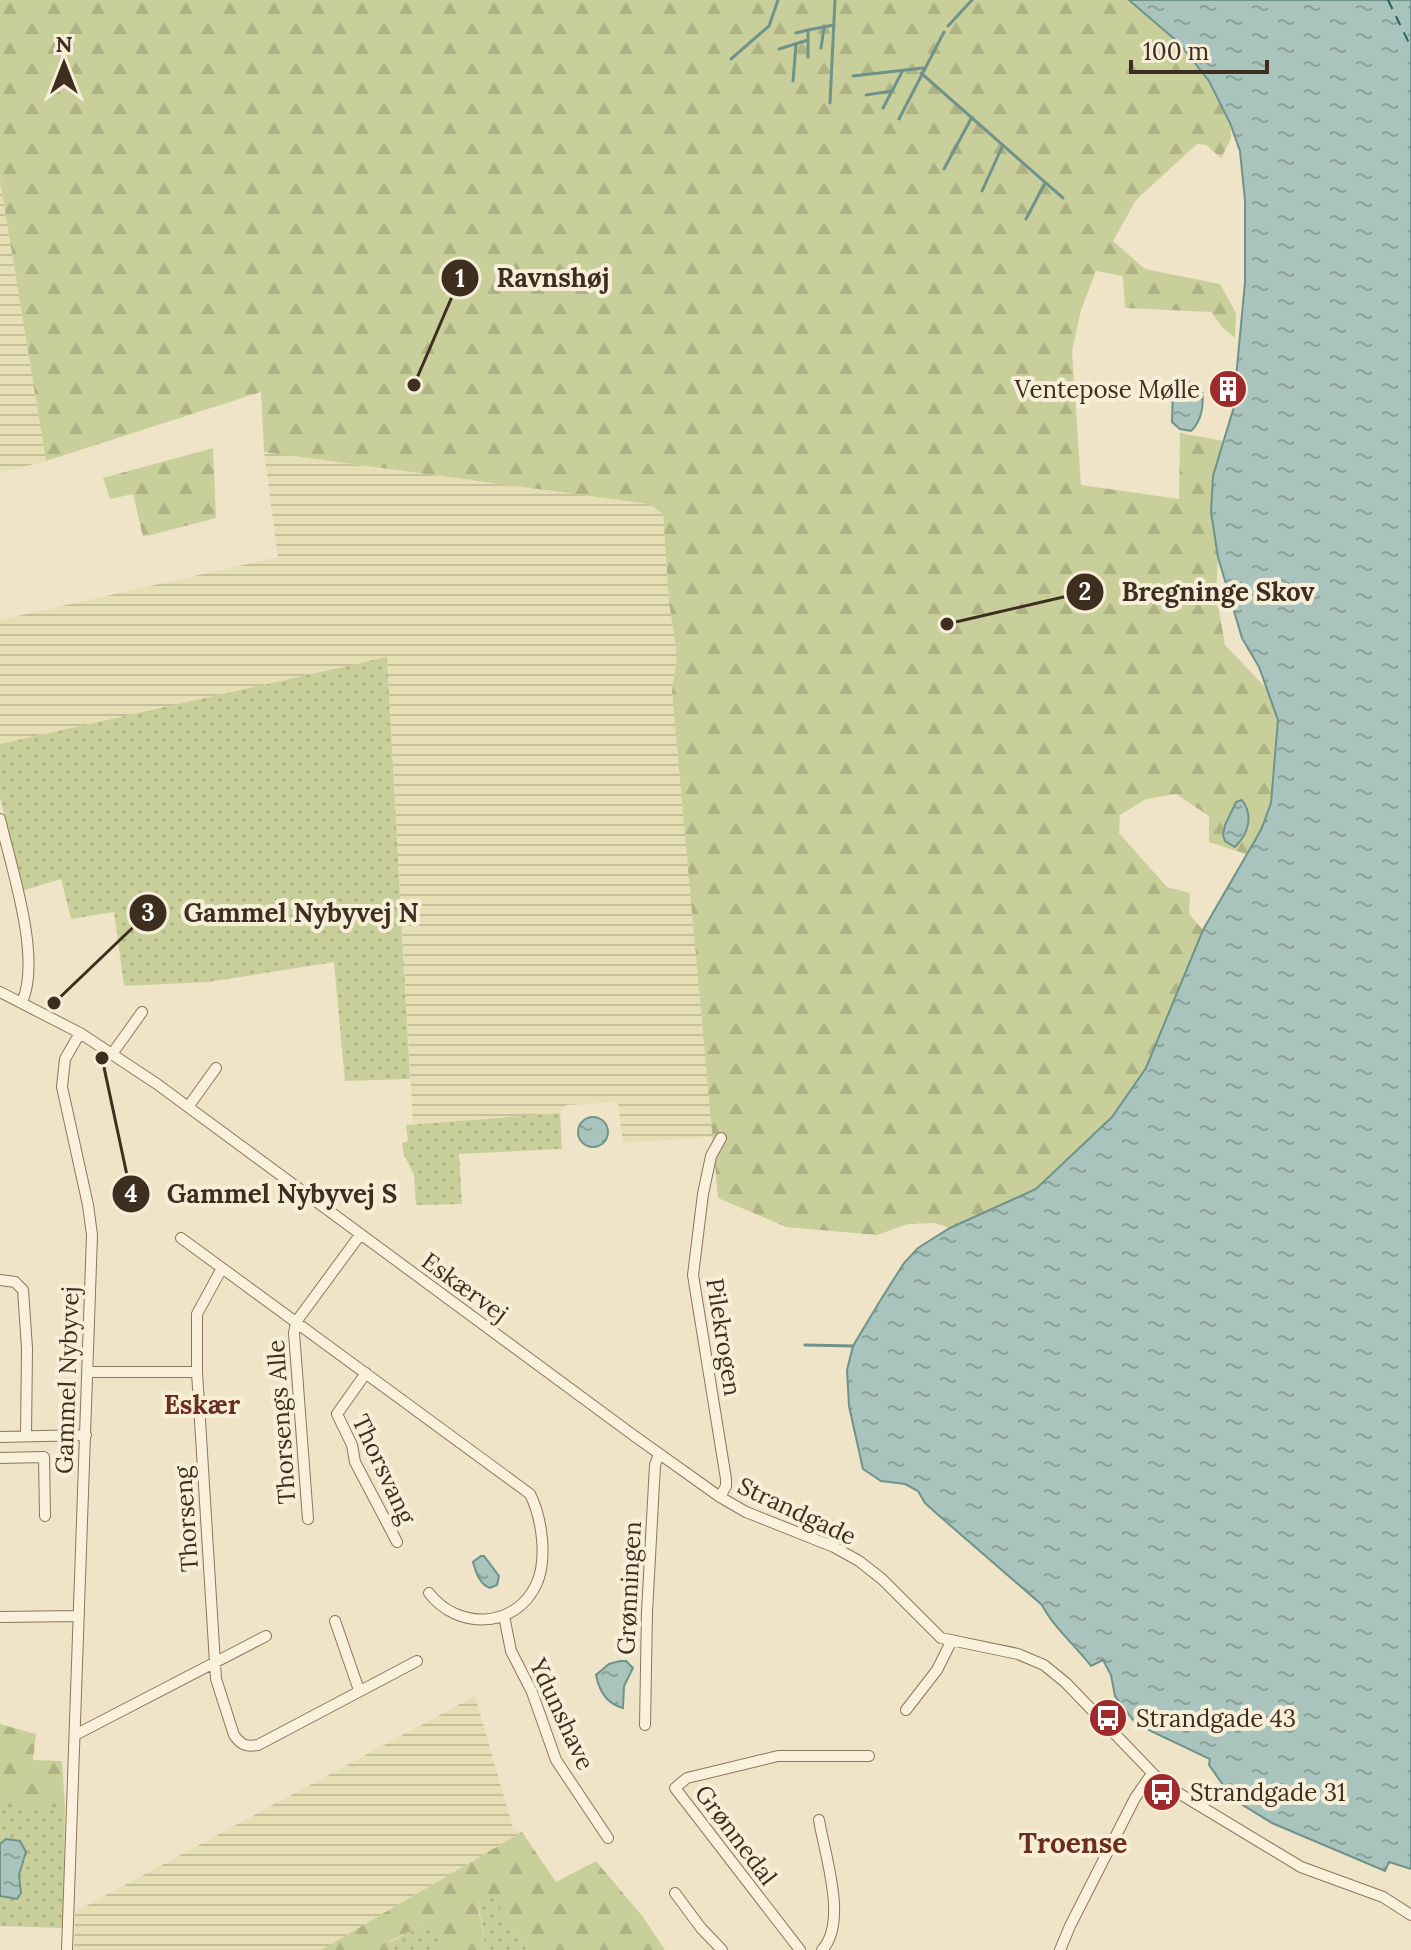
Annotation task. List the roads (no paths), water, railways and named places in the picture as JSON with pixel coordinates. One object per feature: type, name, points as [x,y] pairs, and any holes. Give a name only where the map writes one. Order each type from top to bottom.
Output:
[{"type":"street","points":[[0,819],[29,950],[29,982],[22,1002]]},
{"type":"street","name":"Eskærvej","points":[[0,992],[80,1033],[188,1107],[720,1497]]},
{"type":"street","points":[[112,1054],[142,1012]]},
{"type":"street","name":"Gammel Nybyvej","points":[[67,1950],[91,1220],[62,1087],[65,1059],[80,1033]]},
{"type":"street","points":[[188,1107],[216,1068]]},
{"type":"street","name":"Pilekrogen","points":[[720,1497],[726,1479],[693,1275],[703,1194],[711,1156],[721,1138]]},
{"type":"street","points":[[296,1322],[360,1235]]},
{"type":"street","points":[[181,1238],[530,1494],[535,1505],[542,1554],[540,1576],[522,1604],[504,1616],[483,1620],[462,1617],[442,1608],[429,1593]]},
{"type":"street","name":"Thorseng","points":[[222,1268],[197,1314],[197,1372],[216,1679],[234,1735],[248,1747],[258,1745],[359,1690]]},
{"type":"street","points":[[0,1280],[15,1282],[23,1290],[27,1348],[25,1457]]},
{"type":"street","name":"Thorsengs Alle","points":[[296,1322],[294,1333],[308,1519]]},
{"type":"street","points":[[88,1372],[197,1372]]},
{"type":"street","name":"Thorsvang","points":[[366,1373],[337,1414],[352,1445],[355,1462],[397,1542]]},
{"type":"street","points":[[0,1437],[86,1435]]},
{"type":"street","name":"Grønningen","points":[[645,1725],[647,1612],[655,1465],[659,1454]]},
{"type":"street","points":[[0,1458],[44,1457],[45,1516]]},
{"type":"street","name":"Strandgade","points":[[720,1497],[752,1515],[834,1547],[859,1561],[882,1579],[932,1631],[951,1642],[1018,1654],[1051,1670],[1089,1705],[1151,1775],[1301,1867],[1383,1897],[1411,1915]]},
{"type":"street","points":[[0,1617],[79,1616]]},
{"type":"street","name":"Ydunshave","points":[[504,1616],[511,1651],[532,1692],[556,1760],[608,1838]]},
{"type":"street","points":[[335,1621],[359,1690],[417,1661]]},
{"type":"street","points":[[75,1735],[266,1636]]},
{"type":"street","points":[[906,1710],[937,1670],[951,1642]]},
{"type":"street","name":"Grønnedal","points":[[800,1950],[675,1788],[687,1778],[778,1756],[869,1756]]},
{"type":"street","points":[[1060,1950],[1129,1811],[1151,1775]]},
{"type":"street","points":[[599,1824],[610,1816]]},
{"type":"street","points":[[819,1820],[835,1914],[834,1930],[829,1943],[822,1950]]},
{"type":"street","points":[[675,1893],[722,1950]]},
{"type":"water","points":[[1129,0],[1411,0],[1411,1869],[1389,1862],[1385,1871],[1272,1823],[1233,1799],[1209,1765],[1210,1759],[1136,1724],[1115,1696],[1111,1675],[1103,1660],[1091,1666],[1042,1605],[925,1503],[918,1491],[905,1484],[881,1481],[863,1469],[849,1406],[847,1370],[853,1346],[904,1263],[918,1248],[950,1228],[1036,1189],[1112,1117],[1146,1068],[1203,930],[1261,830],[1271,803],[1278,720],[1259,667],[1242,638],[1218,557],[1211,512],[1213,476],[1233,410],[1245,282],[1245,201],[1240,151],[1209,81],[1179,43]]},
{"type":"water","points":[[1178,381],[1194,383],[1202,391],[1201,412],[1191,431],[1180,429],[1172,422],[1173,388]]},
{"type":"water","points":[[1242,800],[1248,812],[1248,825],[1235,847],[1225,841],[1223,835],[1236,802]]},
{"type":"water","points":[[593,1117],[599,1118],[607,1126],[607,1138],[599,1146],[593,1147],[587,1146],[579,1138],[578,1132],[579,1126],[587,1118]]},
{"type":"water","points":[[481,1556],[499,1576],[497,1585],[490,1588],[481,1581],[473,1562]]},
{"type":"water","points":[[626,1661],[633,1668],[624,1686],[623,1708],[605,1696],[596,1675],[609,1664]]},
{"type":"water","points":[[6,1839],[20,1841],[26,1852],[19,1875],[21,1893],[17,1899],[0,1896],[0,1844]]},
{"type":"waterway","points":[[731,59],[769,26],[778,0]]},
{"type":"waterway","points":[[830,103],[835,0]]},
{"type":"waterway","points":[[948,26],[972,0]]},
{"type":"waterway","points":[[779,49],[808,40],[808,30],[834,25]]},
{"type":"waterway","points":[[821,48],[824,28]]},
{"type":"waterway","points":[[796,33],[808,30]]},
{"type":"waterway","points":[[899,119],[944,32]]},
{"type":"waterway","points":[[808,40],[808,57]]},
{"type":"waterway","points":[[793,81],[796,45]]},
{"type":"waterway","points":[[853,76],[923,68]]},
{"type":"waterway","points":[[866,95],[892,91],[902,72]]},
{"type":"waterway","points":[[921,73],[1063,198]]},
{"type":"waterway","points":[[883,108],[892,91]]},
{"type":"waterway","points":[[944,169],[972,117]]},
{"type":"waterway","points":[[982,191],[1003,145]]},
{"type":"waterway","points":[[1026,219],[1045,183]]},
{"type":"waterway","points":[[805,1345],[853,1346]]},
{"type":"place","name":"Ravnshøj","points":[[414,385]]},
{"type":"place","name":"Ventepose Mølle","points":[[1228,389]]},
{"type":"place","name":"Bregninge Skov","points":[[947,624]]},
{"type":"place","name":"Gammel Nybyvej N","points":[[54,1003]]},
{"type":"place","name":"Gammel Nybyvej S","points":[[102,1058]]},
{"type":"place","name":"Strandgade 43","points":[[1108,1718]]},
{"type":"place","name":"Strandgade 31","points":[[1162,1792]]},
{"type":"district","name":"Eskær","points":[[202,1404]]},
{"type":"district","name":"Troense","points":[[1073,1843]]}]
